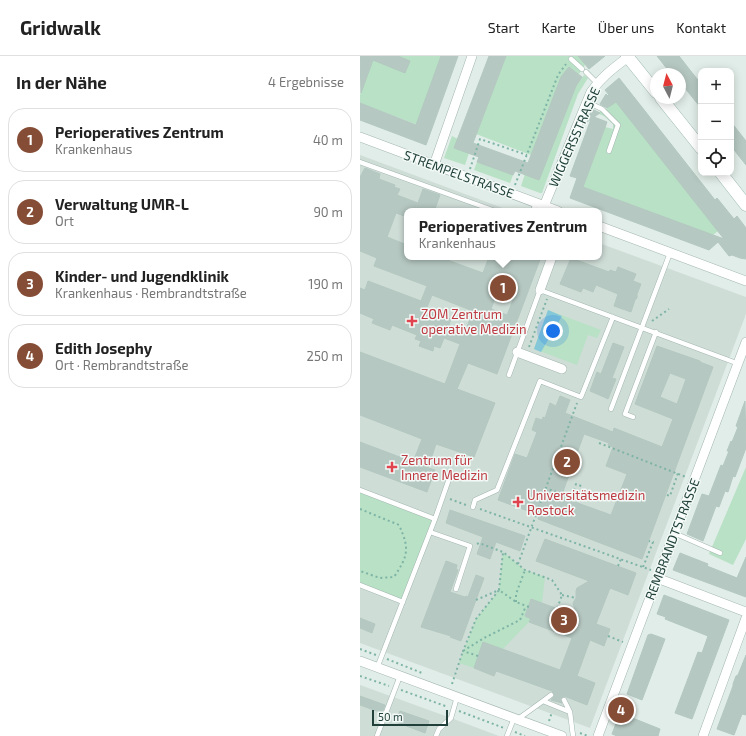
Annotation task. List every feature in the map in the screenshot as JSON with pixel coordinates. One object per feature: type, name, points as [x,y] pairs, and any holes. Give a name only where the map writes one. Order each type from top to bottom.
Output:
[{"type":"street","points":[[434,165],[472,56]]},
{"type":"street","points":[[628,57],[650,84]]},
{"type":"street","name":"WIGGERSSTRASSE","points":[[538,207],[597,83],[628,57]]},
{"type":"street","points":[[666,104],[698,144]]},
{"type":"street","name":"STREMPELSTRASSE","points":[[360,137],[512,194],[538,207]]},
{"type":"street","points":[[723,176],[746,205]]},
{"type":"street","points":[[602,227],[744,280]]},
{"type":"street","points":[[544,292],[551,260]]},
{"type":"street","name":"REMBRANDTSTRASSE","points":[[598,736],[746,342]]},
{"type":"street","points":[[522,354],[562,369]]},
{"type":"street","points":[[658,575],[746,612]]},
{"type":"street","points":[[703,736],[746,618]]},
{"type":"street","points":[[360,662],[562,736]]},
{"type":"lane","points":[[570,59],[597,83]]},
{"type":"lane","points":[[587,102],[602,108],[618,125],[609,151]]},
{"type":"lane","points":[[360,162],[487,208]]},
{"type":"lane","points":[[611,409],[643,328],[670,252]]},
{"type":"lane","points":[[509,375],[522,354],[544,292],[656,332],[739,364]]},
{"type":"lane","points":[[472,507],[475,500],[497,490],[540,381],[581,397],[613,317]]},
{"type":"lane","points":[[633,417],[625,414],[656,332]]},
{"type":"lane","points":[[377,668],[449,479]]},
{"type":"lane","points":[[360,490],[435,519]]},
{"type":"lane","points":[[430,532],[470,546],[456,589]]},
{"type":"lane","points":[[674,533],[720,553]]},
{"type":"lane","points":[[360,585],[403,602]]},
{"type":"lane","points":[[377,736],[400,676]]},
{"type":"lane","points":[[508,736],[509,730],[516,719],[551,695]]},
{"type":"lane","points":[[436,736],[439,729],[451,718],[457,697]]},
{"type":"lane","points":[[564,700],[570,712],[572,736]]},
{"type":"lane","points":[[543,701],[570,712]]},
{"type":"path","points":[[512,194],[558,76],[570,59]]},
{"type":"path","points":[[467,177],[480,139],[527,156]]},
{"type":"path","points":[[522,354],[544,292]]},
{"type":"path","points":[[643,328],[669,309]]},
{"type":"path","points":[[518,564],[579,396]]},
{"type":"path","points":[[599,443],[674,472]]},
{"type":"path","points":[[667,495],[670,496],[678,473]]},
{"type":"path","points":[[546,488],[571,497],[576,484],[584,487]]},
{"type":"path","points":[[443,496],[644,567],[658,575]]},
{"type":"path","points":[[360,509],[399,525],[405,538],[406,555],[404,563],[394,577],[380,578],[360,571]]},
{"type":"path","points":[[644,567],[653,542],[649,541]]},
{"type":"path","points":[[470,546],[479,543],[503,552],[524,570],[552,580],[562,595],[576,598]]},
{"type":"path","points":[[452,684],[476,619],[499,590],[503,552]]},
{"type":"path","points":[[618,566],[620,559]]},
{"type":"path","points":[[516,602],[516,594],[524,570]]},
{"type":"path","points":[[476,600],[499,590]]},
{"type":"path","points":[[463,651],[484,638],[520,620],[527,606],[516,602],[499,590]]},
{"type":"path","points":[[562,595],[557,609],[579,617]]},
{"type":"path","points":[[608,636],[623,642]]},
{"type":"path","points":[[463,651],[478,656]]},
{"type":"path","points":[[360,676],[526,736]]},
{"type":"path","points":[[546,730],[555,705]]},
{"type":"shaded area","name":"Universitätsmedizin Rostock","points":[[360,155],[503,208],[404,208],[404,260],[602,260],[602,244],[746,297],[746,314],[590,728],[360,643]]},
{"type":"shaded area","points":[[360,685],[451,718],[499,736],[360,736]]},
{"type":"green space","points":[[374,56],[441,56],[423,127],[360,103],[360,95]]},
{"type":"green space","points":[[506,56],[578,56],[585,65],[579,74],[569,67],[531,155],[476,134]]},
{"type":"green space","points":[[584,75],[588,78],[578,94],[542,193],[521,186],[525,174],[539,179],[576,86]]},
{"type":"green space","points":[[616,101],[718,231],[713,235],[583,187],[605,127],[613,129],[613,124],[604,116],[599,114],[601,109],[606,109]]},
{"type":"green space","points":[[452,136],[458,139],[469,153],[465,165],[444,158]]},
{"type":"green space","points":[[477,162],[513,175],[510,183],[474,170]]},
{"type":"green space","points":[[548,310],[601,330],[597,338],[588,335],[577,365],[534,349]]},
{"type":"green space","points":[[746,467],[746,539],[733,565],[709,554]]},
{"type":"green space","points":[[360,490],[435,519],[403,602],[360,585]]},
{"type":"green space","points":[[503,552],[525,570],[545,577],[542,603],[531,599],[525,616],[531,619],[503,649],[483,642],[474,668],[459,663],[476,619],[499,590]]},
{"type":"water","points":[[548,310],[562,316],[541,352],[534,349]]},
{"type":"building","points":[[360,56],[398,56],[410,61],[405,73],[373,60],[361,93]]},
{"type":"building","points":[[441,56],[458,56],[426,145],[360,120],[360,103],[416,125]]},
{"type":"building","points":[[489,56],[506,56],[473,143],[528,163],[561,77],[569,67],[582,77],[576,86],[539,180],[515,171],[513,175],[477,162],[479,157],[454,148]]},
{"type":"building","points":[[578,56],[605,56],[589,69]]},
{"type":"building","points":[[657,56],[679,56],[698,80],[698,104],[686,89],[686,68],[666,68]]},
{"type":"building","points":[[619,78],[715,200],[717,198],[734,219],[737,216],[746,228],[746,259],[732,255],[729,256],[718,242],[709,250],[602,210],[602,208],[597,208],[570,198],[577,178],[570,176],[591,119],[587,122],[592,109],[600,113],[594,117],[607,122],[583,187],[724,239],[616,102],[607,108],[600,104],[606,94],[608,96],[609,95],[605,90]]},
{"type":"building","points":[[734,126],[746,141],[746,165],[734,150]]},
{"type":"building","points":[[365,168],[380,174],[379,179],[395,185],[394,187],[400,189],[397,195],[418,203],[423,189],[440,195],[435,208],[404,208],[404,216],[396,213],[387,237],[404,244],[404,260],[447,260],[483,273],[488,260],[540,260],[497,374],[468,363],[457,389],[495,403],[474,457],[436,444],[428,468],[435,470],[427,492],[360,467],[360,442],[413,462],[422,439],[360,415],[360,352],[445,384],[460,344],[444,338],[440,348],[434,346],[433,351],[419,346],[421,341],[415,339],[417,335],[392,325],[390,330],[372,323],[374,319],[360,313],[360,288],[365,290],[368,281],[421,301],[427,286],[374,266],[377,258],[360,251],[360,177]],"holes":[[[500,284],[517,290],[507,315],[491,309]],[[432,295],[473,311],[464,335],[448,328],[451,319],[426,310]]]},
{"type":"building","points":[[570,260],[576,260],[609,272],[610,270],[616,272],[618,267],[636,274],[633,281],[641,284],[631,312],[614,306],[618,294],[596,285],[593,292],[583,288],[581,292],[560,284]]},
{"type":"building","points":[[613,343],[624,347],[612,378],[616,379],[608,399],[590,391],[597,372],[601,374]]},
{"type":"building","points":[[657,346],[713,367],[642,559],[538,519],[539,515],[498,500],[515,454],[527,458],[537,432],[532,430],[536,418],[542,420],[543,417],[545,418],[550,403],[556,406],[560,396],[570,400],[565,413],[613,432],[614,428],[662,447],[673,419],[635,404]],"holes":[[[670,373],[686,379],[677,404],[660,397]],[[584,434],[609,443],[608,445],[613,447],[606,466],[627,474],[611,515],[561,497]]]},
{"type":"building","points":[[745,401],[746,448],[735,477],[733,476],[728,492],[725,491],[719,507],[716,506],[703,541],[687,534],[702,494],[709,496],[721,465],[723,466],[729,451],[727,451],[738,427],[736,426]]},
{"type":"building","points":[[450,510],[525,536],[520,551],[496,542],[490,559],[477,554],[483,537],[446,523]]},
{"type":"building","points":[[545,539],[636,573],[628,595],[610,588],[596,624],[610,629],[604,646],[590,640],[577,676],[595,683],[587,705],[564,696],[560,699],[562,703],[551,700],[555,695],[552,691],[496,671],[494,676],[474,668],[483,642],[560,670],[572,638],[529,622],[531,619],[525,616],[531,599],[577,616],[573,603],[576,598],[577,588],[589,581],[536,561]]},
{"type":"building","points":[[680,553],[737,578],[746,557],[746,597],[673,570]]},
{"type":"building","points":[[446,561],[457,565],[456,569],[458,570],[450,592],[468,597],[476,575],[484,578],[461,641],[450,637],[451,636],[421,627]]},
{"type":"building","points":[[664,595],[729,620],[692,719],[675,713],[698,652],[702,653],[708,636],[665,619],[666,617],[657,614]]},
{"type":"building","points":[[360,618],[375,624],[372,633],[360,628]]},
{"type":"building","points":[[651,634],[665,639],[642,700],[627,694],[648,635]]},
{"type":"building","points":[[746,655],[746,715],[742,714],[734,735],[717,729],[736,676],[738,675]]},
{"type":"building","points":[[360,696],[385,705],[382,713],[360,705]]},
{"type":"building","points":[[400,711],[429,721],[425,733],[396,722]]},
{"type":"building","points":[[620,713],[660,729],[658,736],[617,736],[612,734]]},
{"type":"place","name":"Perioperatives Zentrum","points":[[503,288]]},
{"type":"place","name":"ZOM Zentrum operative Medizin","points":[[412,321]]},
{"type":"place","name":"Verwaltung UMR-L","points":[[567,462]]},
{"type":"place","name":"Zentrum für Innere Medizin","points":[[392,467]]},
{"type":"place","name":"Universitätsmedizin Rostock","points":[[518,502]]},
{"type":"place","name":"Kinder- und Jugendklinik","points":[[564,620]]},
{"type":"place","name":"Edith Josephy","points":[[621,710]]}]
